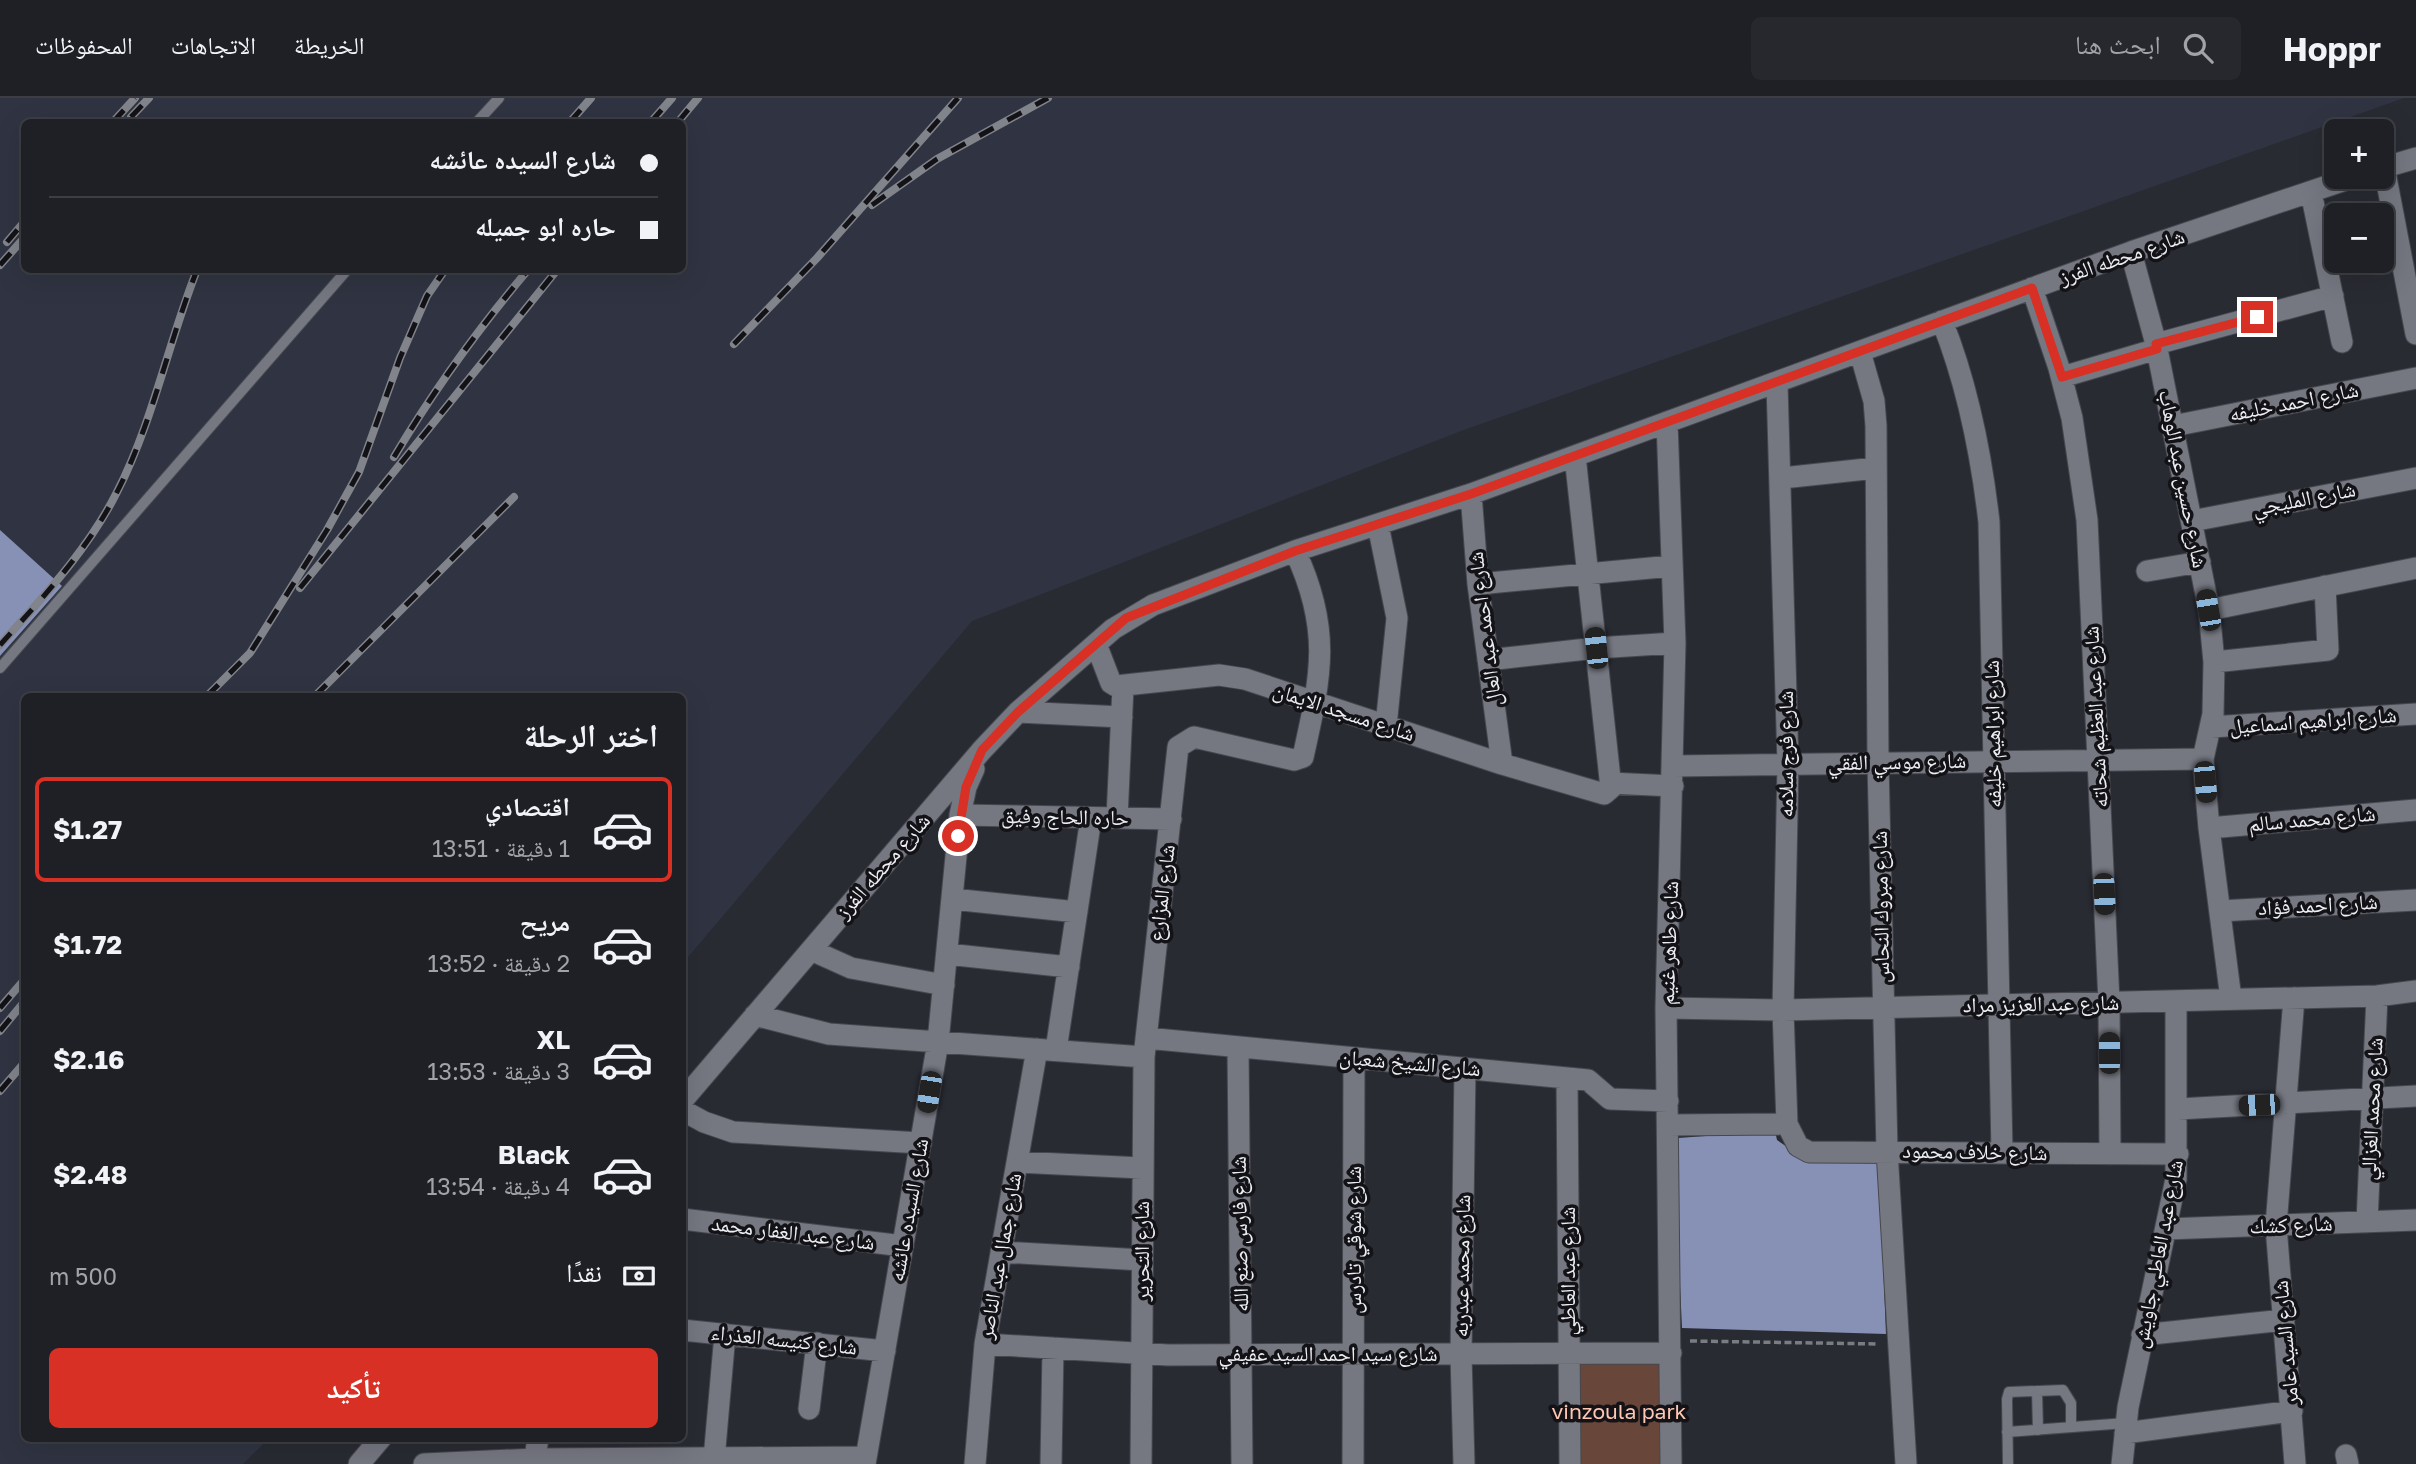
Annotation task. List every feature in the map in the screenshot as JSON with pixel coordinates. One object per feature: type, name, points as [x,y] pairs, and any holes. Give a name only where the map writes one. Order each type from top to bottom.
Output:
[{"type":"street","points":[[2394,165],[2416,158]]},
{"type":"street","name":"شارع محطه الفرز","points":[[686,1096],[982,750],[1018,712],[1126,618],[1153,605],[1295,551],[1471,494],[1777,384],[2032,288],[2324,187]]},
{"type":"street","points":[[2387,189],[2416,334]]},
{"type":"street","points":[[2311,192],[2342,342]]},
{"type":"street","name":"شارع حسين عبد الوهاب","points":[[2131,253],[2156,346],[2208,610],[2214,662],[2211,727],[2203,759],[2231,999]]},
{"type":"street","name":"شارع عبد العظيم شحاته","points":[[2032,288],[2062,377],[2081,468],[2087,520],[2109,1002],[2110,1154]]},
{"type":"street","points":[[2062,377],[2156,346],[2333,296]]},
{"type":"street","name":"شارع ابراهيم خليفه","points":[[1942,321],[1965,388],[1984,476],[1989,522],[2002,1153]]},
{"type":"street","name":"شارع مبروك النحاس","points":[[1860,352],[1874,401],[1878,762],[1887,1151],[1906,1464]]},
{"type":"street","name":"شارع احمد خليفه","points":[[2173,426],[2416,378]]},
{"type":"street","name":"شارع فرج سلامه","points":[[1777,384],[1782,478],[1788,764],[1783,1010],[1787,1124]]},
{"type":"street","name":"شارع طاهر غنيم","points":[[1667,422],[1675,643],[1667,1008],[1671,1464]]},
{"type":"street","points":[[1575,456],[1610,786]]},
{"type":"street","points":[[1782,478],[1876,468]]},
{"type":"street","name":"شارع المليجي","points":[[2192,521],[2416,478]]},
{"type":"street","name":"شارع احمد عبد العال","points":[[1471,494],[1478,584],[1502,764]]},
{"type":"street","points":[[1378,525],[1397,618],[1385,726]]},
{"type":"street","points":[[1295,551],[1314,599],[1321,633],[1321,668],[1315,702]]},
{"type":"street","points":[[2147,571],[2200,562]]},
{"type":"street","points":[[1478,584],[1672,566]]},
{"type":"street","points":[[2208,610],[2416,568]]},
{"type":"street","points":[[2214,662],[2328,650],[2325,586]]},
{"type":"street","points":[[1488,660],[1596,648],[1675,643]]},
{"type":"street","points":[[1096,644],[1111,683],[1123,687],[1117,818]]},
{"type":"street","name":"شارع مسجد الايمان","points":[[1123,687],[1206,676],[1232,676],[1601,795],[1610,786]]},
{"type":"street","name":"شارع المزارع","points":[[1145,1047],[1178,747],[1194,737],[1299,760],[1303,757],[1315,702]]},
{"type":"street","points":[[1018,712],[1122,717]]},
{"type":"street","name":"شارع ابراهيم اسماعيل","points":[[2211,727],[2416,714]]},
{"type":"street","name":"شارع السيده عائشه","points":[[865,1461],[938,1042],[960,815],[966,787],[982,750]]},
{"type":"street","name":"شارع موسي الفقي","points":[[1610,786],[1788,764],[2203,759]]},
{"type":"street","name":"شارع محمد سالم","points":[[2209,828],[2416,810]]},
{"type":"street","name":"حاره الحاج وفيق","points":[[960,815],[1171,819]]},
{"type":"street","name":"شارع جمال عبد الناصر","points":[[975,1464],[985,1343],[1017,1162],[1069,967],[1091,818]]},
{"type":"street","points":[[953,899],[1077,912]]},
{"type":"street","name":"شارع احمد فؤاد","points":[[2220,911],[2416,900]]},
{"type":"street","points":[[811,950],[851,968],[944,985]]},
{"type":"street","points":[[947,954],[1069,967]]},
{"type":"street","name":"شارع عبد العزيز مراد","points":[[1667,1008],[1884,1008],[2377,996],[2416,991]]},
{"type":"street","name":"شارع محمد الغزالي","points":[[2367,1222],[2377,996]]},
{"type":"street","name":"شارع السيد عامر","points":[[2294,998],[2276,1226],[2295,1462]]},
{"type":"street","name":"شارع عبد العاطي جاويش","points":[[2122,1464],[2142,1335],[2166,1228],[2178,1154],[2176,1001]]},
{"type":"street","name":"شارع الشيخ شعبان","points":[[755,1015],[829,1034],[1047,1050],[1238,1047],[1465,1068],[1588,1080],[1610,1099],[1668,1101]]},
{"type":"street","name":"شارع التحرير","points":[[1141,1464],[1145,1047]]},
{"type":"street","name":"شارع فارس صنع الله","points":[[1238,1047],[1242,1464]]},
{"type":"street","name":"شارع شوقي تادرس","points":[[1353,1464],[1354,1058]]},
{"type":"street","name":"شارع محمد عبدربه","points":[[1464,1464],[1461,1354],[1465,1068]]},
{"type":"street","name":"شارع عبد العاطي","points":[[1567,1078],[1570,1464]]},
{"type":"street","points":[[2178,1110],[2416,1096]]},
{"type":"street","points":[[686,1112],[733,1132],[921,1143]]},
{"type":"street","points":[[1668,1125],[1787,1124]]},
{"type":"street","name":"شارع خلاف محمود","points":[[1787,1124],[1798,1146],[1810,1152],[2178,1154]]},
{"type":"street","points":[[1017,1162],[1142,1168]]},
{"type":"street","name":"شارع عبد الغفار محمد","points":[[686,1219],[903,1246]]},
{"type":"street","name":"شارع كشك","points":[[2166,1228],[2416,1220]]},
{"type":"street","points":[[1001,1252],[1142,1260]]},
{"type":"street","points":[[2142,1335],[2284,1320]]},
{"type":"street","name":"شارع كنيسه العذراء","points":[[686,1330],[885,1351]]},
{"type":"street","points":[[714,1459],[725,1334]]},
{"type":"street","points":[[809,1409],[817,1343]]},
{"type":"street","name":"شارع سيد احمد السيد عفيفي","points":[[985,1343],[1142,1353],[1569,1355],[1671,1347]]},
{"type":"street","points":[[1051,1464],[1053,1348]]},
{"type":"street","points":[[2126,1428],[2292,1411]]},
{"type":"street","points":[[359,1464],[378,1442]]},
{"type":"street","points":[[629,1460],[631,1442]]},
{"type":"street","points":[[424,1464],[536,1454],[629,1460],[865,1461]]},
{"type":"lane","points":[[480,119],[499,98]]},
{"type":"lane","points":[[0,668],[344,273]]},
{"type":"lane","points":[[2008,1464],[2007,1395],[2013,1391],[2063,1390],[2071,1403],[2071,1427]]},
{"type":"lane","points":[[2037,1391],[2038,1430]]},
{"type":"lane","points":[[2007,1432],[2071,1427],[2126,1428]]},
{"type":"path","points":[[1671,1347],[1899,1345]]},
{"type":"shaded area","points":[[0,98],[2404,98],[2345,119],[2324,119],[2324,126],[1461,431],[972,621],[686,959],[686,693],[21,693],[21,1442],[265,1442],[243,1464],[0,1464]]},
{"type":"green space","name":"vinzoula park","points":[[1667,1359],[1667,1464],[1572,1464],[1571,1361]]},
{"type":"building","points":[[0,530],[62,586],[0,656]]},
{"type":"building","points":[[1775,1131],[1777,1140],[1806,1160],[1879,1163],[1886,1334],[1682,1328],[1676,1202],[1678,1138]]},
{"type":"railway","points":[[116,119],[135,98]]},
{"type":"railway","points":[[131,117],[149,98]]},
{"type":"railway","points":[[573,119],[591,98]]},
{"type":"railway","points":[[654,119],[672,98]]},
{"type":"railway","points":[[680,119],[698,98]]},
{"type":"railway","points":[[734,344],[817,258],[958,98]]},
{"type":"railway","points":[[872,205],[937,159],[1048,98]]},
{"type":"railway","points":[[7,242],[21,226]]},
{"type":"railway","points":[[0,265],[21,241]]},
{"type":"railway","points":[[0,645],[79,553],[117,492],[141,438],[196,273]]},
{"type":"railway","points":[[210,693],[250,653],[327,530],[359,472],[400,358],[427,296],[443,273]]},
{"type":"railway","points":[[394,457],[457,360],[526,273]]},
{"type":"railway","points":[[300,588],[555,273]]},
{"type":"railway","points":[[318,693],[514,497]]},
{"type":"railway","points":[[0,1008],[21,984]]},
{"type":"railway","points":[[0,1031],[21,1006]]},
{"type":"railway","points":[[0,1091],[21,1066]]},
{"type":"route","points":[[958,836],[966,787],[982,750],[1018,712],[1113,629],[1126,618],[1153,605],[1295,551],[1471,494],[1777,384],[2032,288],[2062,377],[2157,349],[2156,344],[2257,317]]}]
